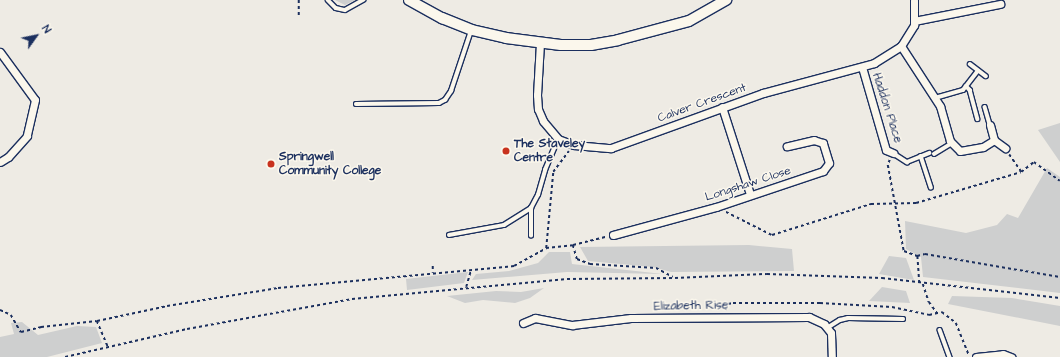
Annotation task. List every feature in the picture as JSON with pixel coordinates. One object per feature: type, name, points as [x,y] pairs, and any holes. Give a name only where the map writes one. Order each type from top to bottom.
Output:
[{"type":"street","points":[[409,0],[442,18],[472,30],[540,43],[591,45],[618,40],[689,21],[726,0]]},
{"type":"street","name":"Calver Crescent","points":[[540,43],[538,109],[543,121],[558,139],[574,145],[611,148],[722,107],[764,93],[862,67],[892,54],[901,46],[914,21],[914,0]]},
{"type":"street","points":[[914,21],[1000,4]]},
{"type":"street","points":[[901,46],[940,106],[952,143],[960,151],[983,147],[994,140]]},
{"type":"street","points":[[0,52],[35,100],[27,136],[8,157],[0,162]]},
{"type":"street","name":"Haddon Place","points":[[862,67],[886,150],[893,152]]},
{"type":"street","points":[[722,107],[750,194]]},
{"type":"street","points":[[990,125],[994,140],[1005,148]]},
{"type":"street","name":"Longshaw Close","points":[[613,235],[716,207],[750,194],[823,171],[829,163],[823,143],[814,140],[787,146]]},
{"type":"street","name":"Elizabeth Rise","points":[[523,323],[535,318],[572,325],[631,318],[809,317],[817,319],[827,328]]},
{"type":"street","points":[[827,328],[831,333],[832,357]]},
{"type":"street","points":[[976,357],[1003,354],[1011,357]]},
{"type":"lane","points":[[328,0],[336,8],[345,10],[363,0]]},
{"type":"lane","points":[[356,104],[439,102],[445,100],[451,91],[472,30]]},
{"type":"lane","points":[[970,64],[986,76]]},
{"type":"lane","points":[[935,98],[963,90],[978,71]]},
{"type":"lane","points":[[966,86],[970,90],[978,119]]},
{"type":"lane","points":[[985,107],[990,125]]},
{"type":"lane","points":[[531,236],[531,208],[538,195],[545,170],[558,139]]},
{"type":"lane","points":[[934,154],[952,143]]},
{"type":"lane","points":[[893,152],[907,162],[929,153]]},
{"type":"lane","points":[[921,156],[932,187]]},
{"type":"lane","points":[[449,235],[504,225],[531,208]]},
{"type":"lane","points":[[827,328],[840,320],[848,318],[903,319]]},
{"type":"lane","points":[[940,330],[950,357]]},
{"type":"path","points":[[299,0],[299,18]]},
{"type":"path","points":[[546,248],[553,172],[574,145]]},
{"type":"path","points":[[893,152],[888,165],[904,251],[917,256],[925,254],[1060,277]]},
{"type":"path","points":[[1015,162],[1021,172]]},
{"type":"path","points":[[716,207],[772,235],[871,204],[896,202],[916,203],[1021,172],[1034,162],[1060,181]]},
{"type":"path","points":[[0,310],[11,315],[21,332],[41,327],[97,321],[167,306],[278,288],[514,266],[546,248],[573,245],[613,235]]},
{"type":"path","points":[[573,245],[577,259],[590,264],[656,268],[674,278]]},
{"type":"path","points":[[917,256],[919,283]]},
{"type":"path","points":[[433,266],[433,273]]},
{"type":"path","points":[[466,287],[471,270]]},
{"type":"path","points":[[65,357],[187,329],[352,299],[466,287],[567,279],[674,278],[768,274],[882,278],[924,284],[1060,298]]},
{"type":"path","points":[[924,284],[929,302],[937,313]]},
{"type":"path","points":[[97,321],[108,347]]},
{"type":"shaded area","points":[[335,0],[355,0],[345,5]]},
{"type":"shaded area","points":[[1060,123],[1060,162],[1038,130]]},
{"type":"shaded area","points":[[1047,168],[1060,177],[1060,293],[923,277],[921,257],[906,249],[905,221],[966,233],[997,225],[1007,214],[1018,218]]},
{"type":"shaded area","points":[[749,245],[792,249],[794,271],[671,272],[653,267],[588,261],[580,247]]},
{"type":"shaded area","points":[[549,252],[570,252],[572,264],[663,274],[567,272],[472,280],[476,274],[509,271],[538,263]]},
{"type":"shaded area","points":[[889,256],[906,258],[914,280],[879,274]]},
{"type":"shaded area","points":[[468,272],[464,283],[407,290],[406,279]]},
{"type":"shaded area","points":[[882,287],[906,291],[910,303],[869,301]]},
{"type":"shaded area","points":[[544,288],[530,298],[515,303],[483,300],[465,303],[447,296],[496,291],[521,292]]},
{"type":"shaded area","points":[[952,296],[1012,298],[1060,306],[1060,326],[948,304]]},
{"type":"shaded area","points":[[22,322],[38,335],[77,326],[96,327],[102,343],[47,357],[0,357],[0,337],[14,334],[11,323]]},
{"type":"place","name":"The Staveley Centre","points":[[506,151]]},
{"type":"place","name":"Springwell Community College","points":[[271,164]]}]
